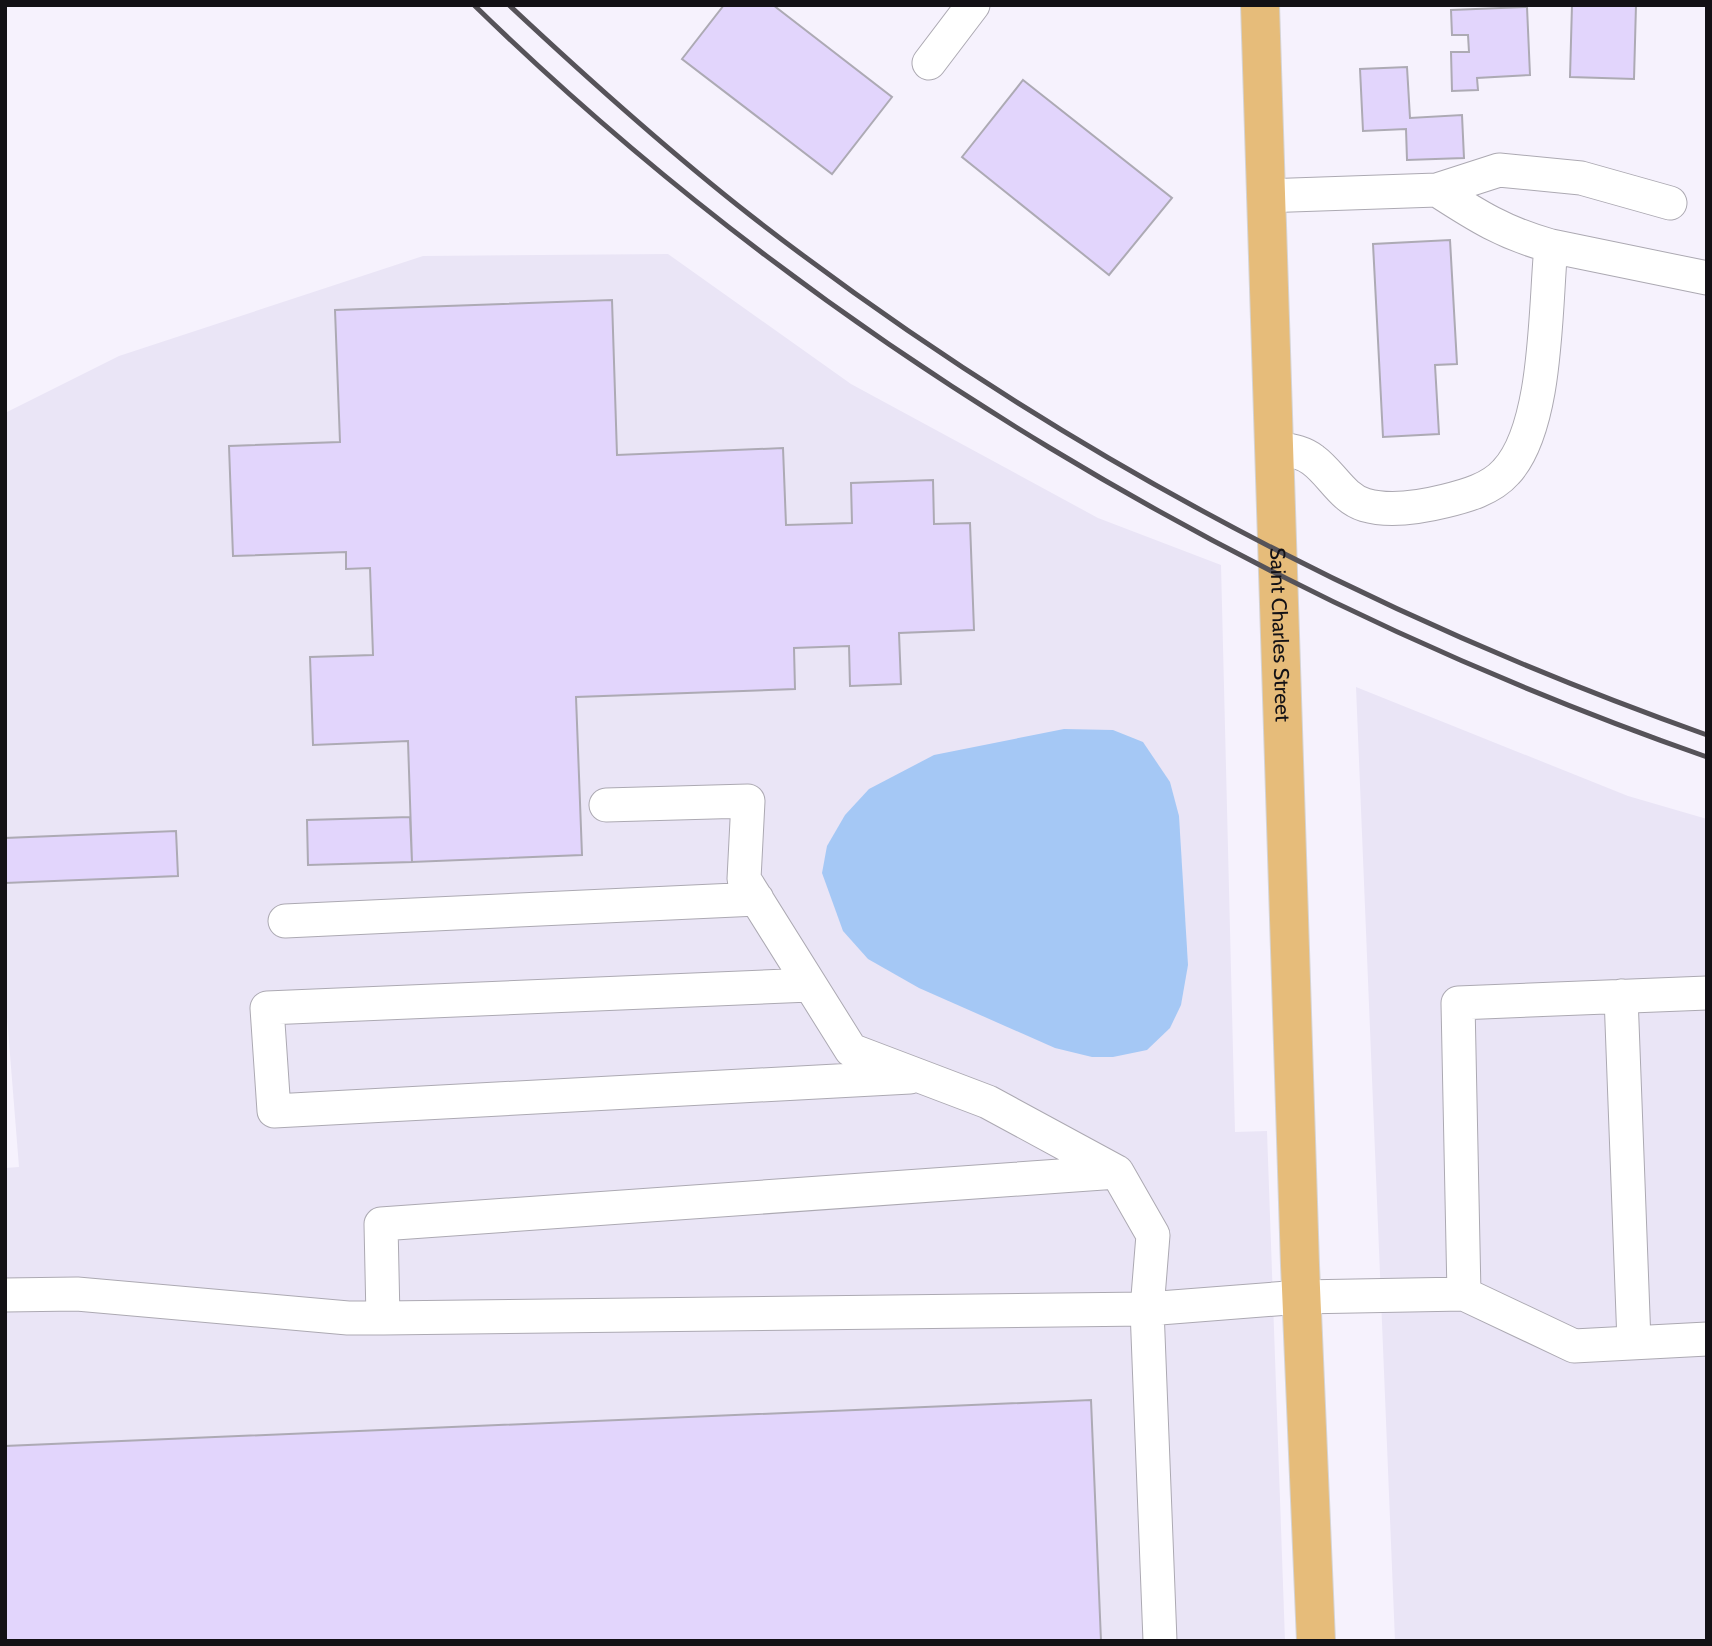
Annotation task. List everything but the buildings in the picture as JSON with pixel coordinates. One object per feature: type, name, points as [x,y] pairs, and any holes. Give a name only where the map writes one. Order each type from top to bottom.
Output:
[{"type":"main road","name":"Saint Charles Street","points":[[1260,5],[1264,196],[1301,1281],[1316,1641]]},
{"type":"lane","points":[[929,63],[973,5]]},
{"type":"lane","points":[[1264,196],[1437,190],[1499,170],[1581,178],[1670,203]]},
{"type":"lane","points":[[1437,190],[1490,225],[1514,236],[1707,278]]},
{"type":"lane","points":[[1273,447],[1298,452],[1313,460],[1346,495],[1365,505],[1390,508],[1431,504],[1473,494],[1504,475],[1521,453],[1532,424],[1551,246]]},
{"type":"lane","points":[[606,805],[748,802],[744,879],[851,1050],[988,1102],[1117,1172],[1153,1235],[1147,1309],[1160,1641]]},
{"type":"lane","points":[[285,921],[757,899]]},
{"type":"lane","points":[[810,985],[267,1008],[274,1111],[922,1077]]},
{"type":"lane","points":[[1464,1294],[1458,1003],[1707,993]]},
{"type":"lane","points":[[1621,996],[1634,1342]]},
{"type":"lane","points":[[383,1318],[381,1224],[1117,1172]]},
{"type":"lane","points":[[5,1295],[77,1294],[348,1318],[383,1318],[1147,1309],[1301,1281],[1464,1294],[1574,1346],[1707,1339]]},
{"type":"shaded area","points":[[668,254],[851,384],[1098,518],[1221,565],[1235,1132],[1267,1131],[1285,1641],[5,1641],[5,1168],[19,1167],[5,992],[5,413],[119,356],[423,256]]},
{"type":"shaded area","points":[[1356,687],[1628,796],[1707,819],[1707,1641],[1395,1641]]},
{"type":"water","points":[[1064,729],[1113,730],[1143,742],[1170,782],[1179,816],[1188,965],[1181,1005],[1170,1028],[1147,1050],[1113,1057],[1092,1057],[1055,1048],[919,988],[868,959],[843,931],[822,873],[827,846],[845,815],[869,789],[934,755]]},
{"type":"railway","points":[[474,5],[608,128],[749,243],[896,349],[1050,448],[1208,538],[1371,620],[1537,693],[1707,757]]},
{"type":"railway","points":[[509,5],[627,113],[750,215],[860,297],[973,374],[1089,446],[1208,514],[1329,576],[1453,634],[1579,687],[1707,735]]}]
